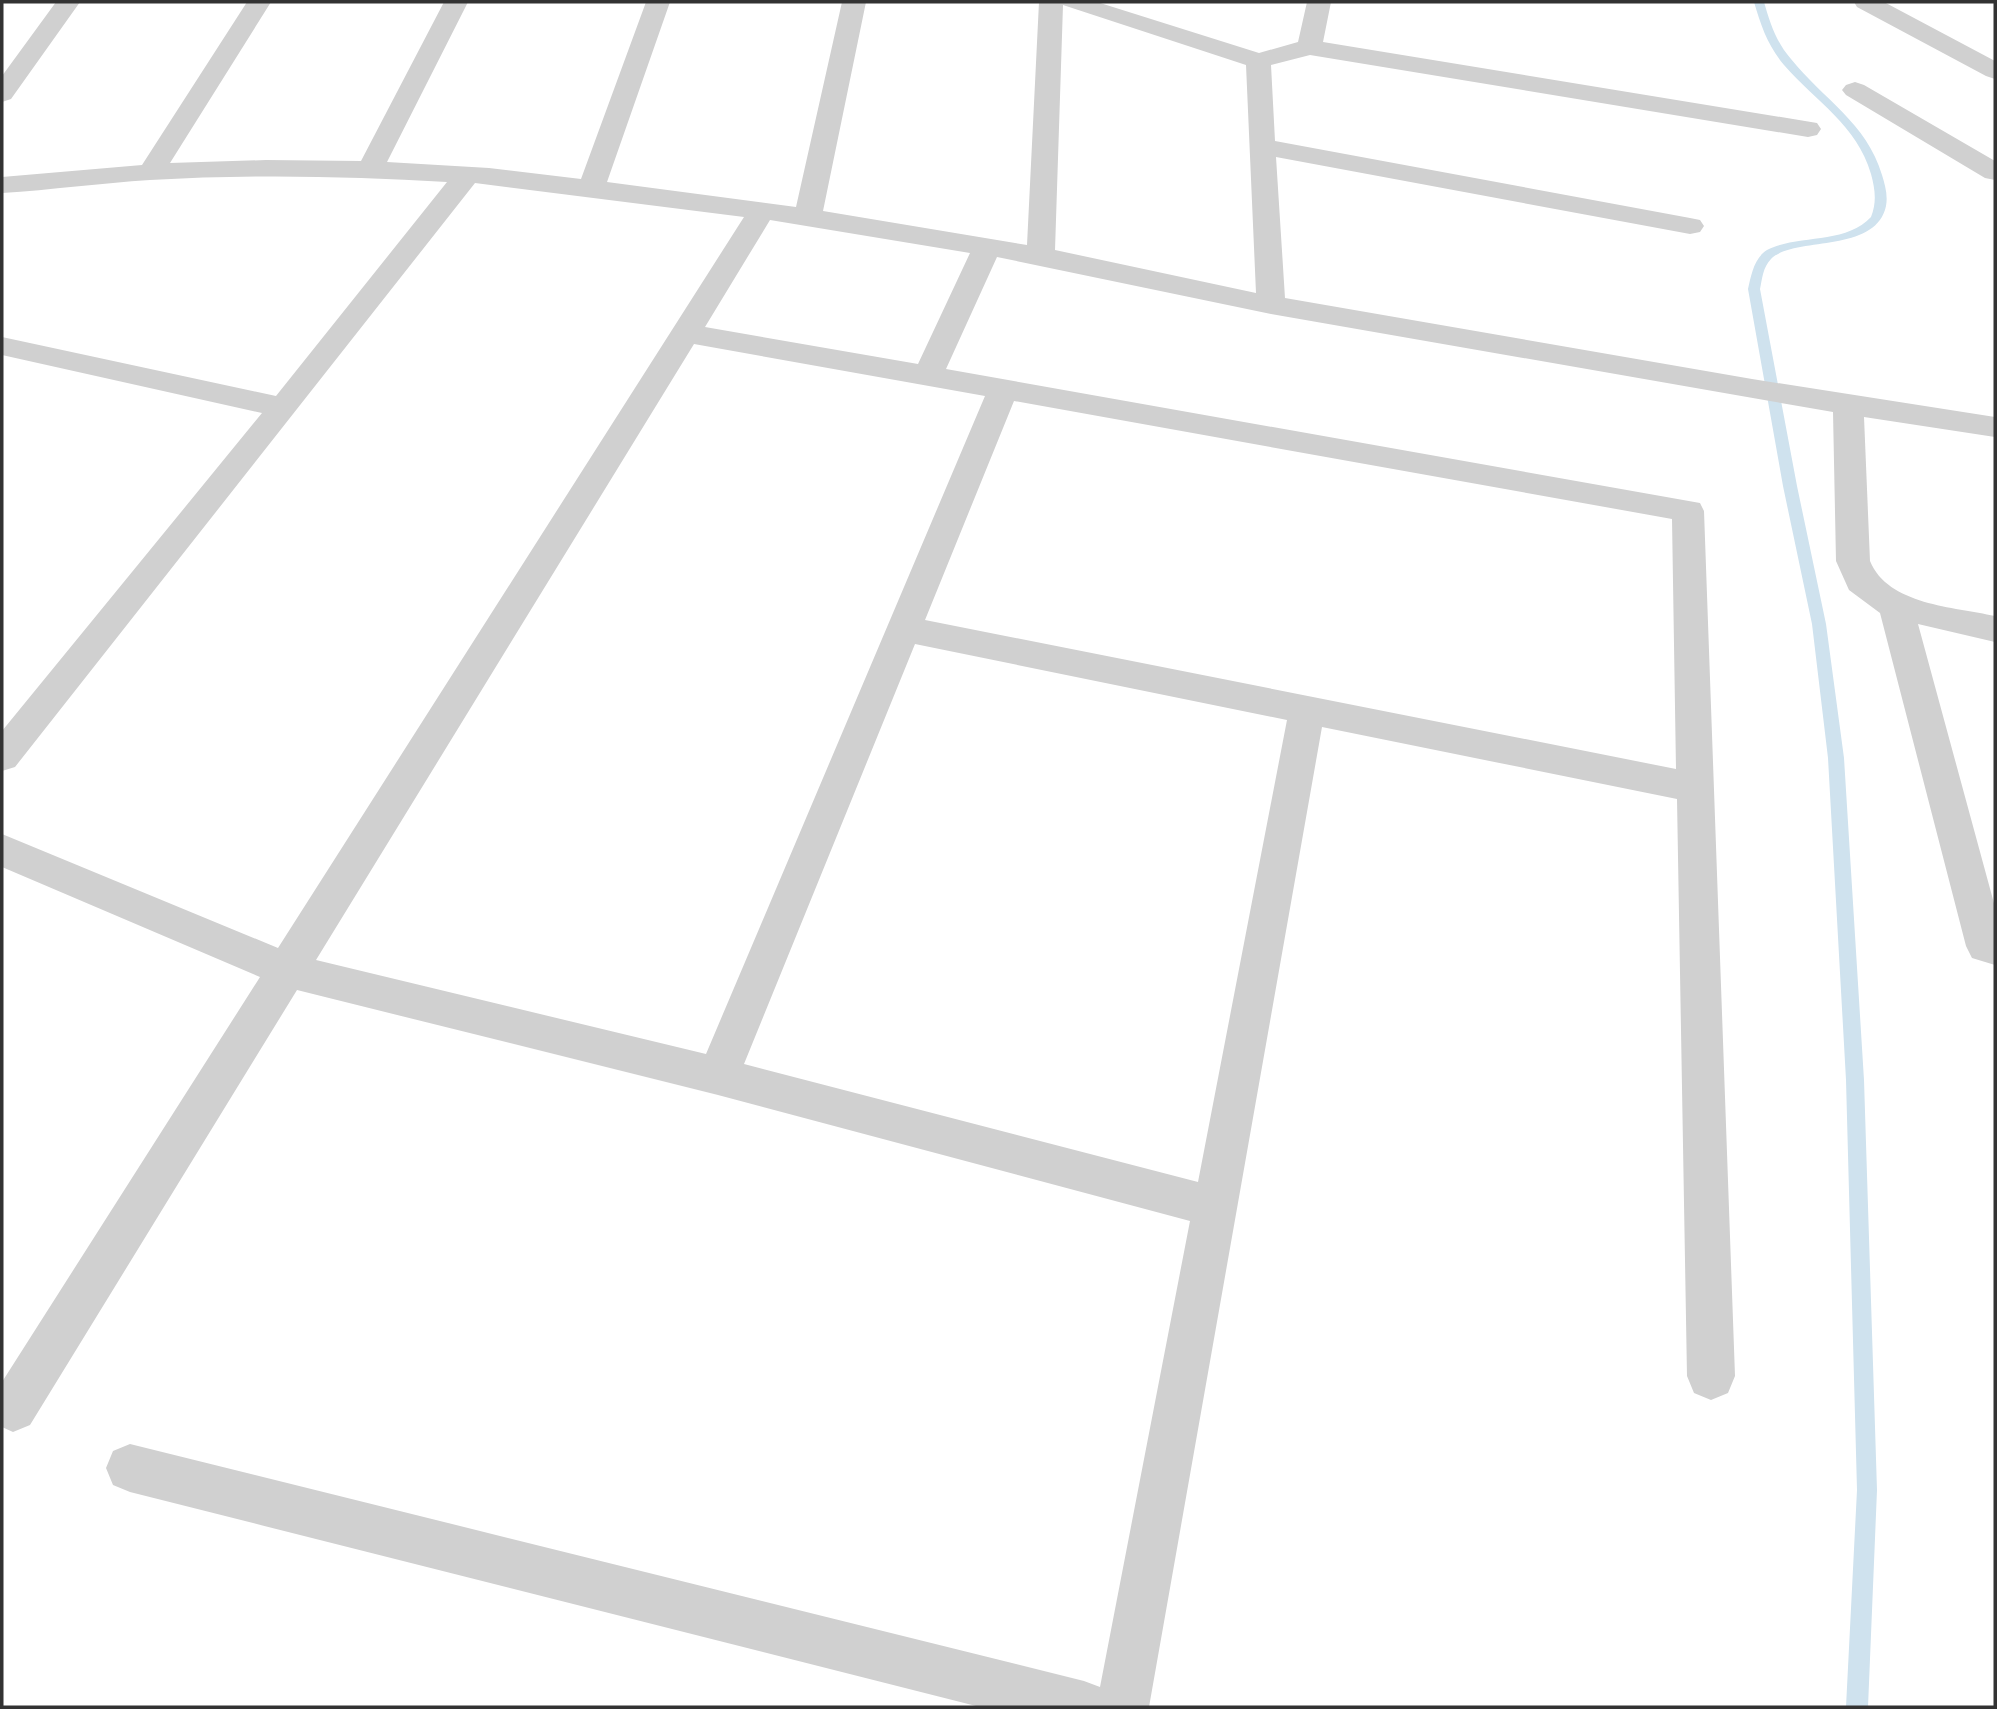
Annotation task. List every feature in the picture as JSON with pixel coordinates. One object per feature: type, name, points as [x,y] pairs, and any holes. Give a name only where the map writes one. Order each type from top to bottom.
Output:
[{"type":"street","points":[[2,94],[23,47],[68,2]]},
{"type":"street","points":[[151,172],[259,2]]},
{"type":"street","points":[[370,169],[456,2]]},
{"type":"street","points":[[591,188],[658,2]]},
{"type":"street","points":[[808,217],[854,2]]},
{"type":"street","points":[[1041,256],[1051,2]]},
{"type":"street","points":[[1073,2],[1258,61],[1309,47],[1808,129]]},
{"type":"street","points":[[1309,47],[1319,2]]},
{"type":"street","points":[[1866,2],[1995,71]]},
{"type":"street","points":[[1258,61],[1271,305]]},
{"type":"street","points":[[1856,90],[1995,172]]},
{"type":"street","points":[[1262,146],[1690,226]]},
{"type":"street","points":[[2,185],[151,172],[265,167],[370,169],[467,175],[591,188],[808,217],[1041,256],[1271,305],[1752,389],[1995,427]]},
{"type":"street","points":[[2,757],[467,175]]},
{"type":"street","points":[[13,1408],[762,211]]},
{"type":"street","points":[[928,375],[987,247]]},
{"type":"street","points":[[685,332],[1688,511],[1711,1376]]},
{"type":"street","points":[[2,346],[283,408]]},
{"type":"street","points":[[718,1076],[1004,388]]},
{"type":"street","points":[[1848,402],[1853,561],[1861,582],[1896,607],[1995,629]]},
{"type":"street","points":[[1896,607],[1986,946],[1995,948]]},
{"type":"street","points":[[904,629],[1695,788]]},
{"type":"street","points":[[1123,1707],[1307,710]]},
{"type":"street","points":[[2,850],[287,970],[718,1076],[1215,1207]]},
{"type":"street","points":[[130,1468],[1084,1707]]},
{"type":"waterway","points":[[1759,2],[1771,38],[1787,62],[1849,122],[1862,140],[1873,160],[1881,191],[1878,212],[1869,225],[1837,238],[1771,253],[1757,273],[1754,289],[1790,486],[1819,624],[1836,758],[1855,1080],[1867,1490],[1857,1707]]}]
